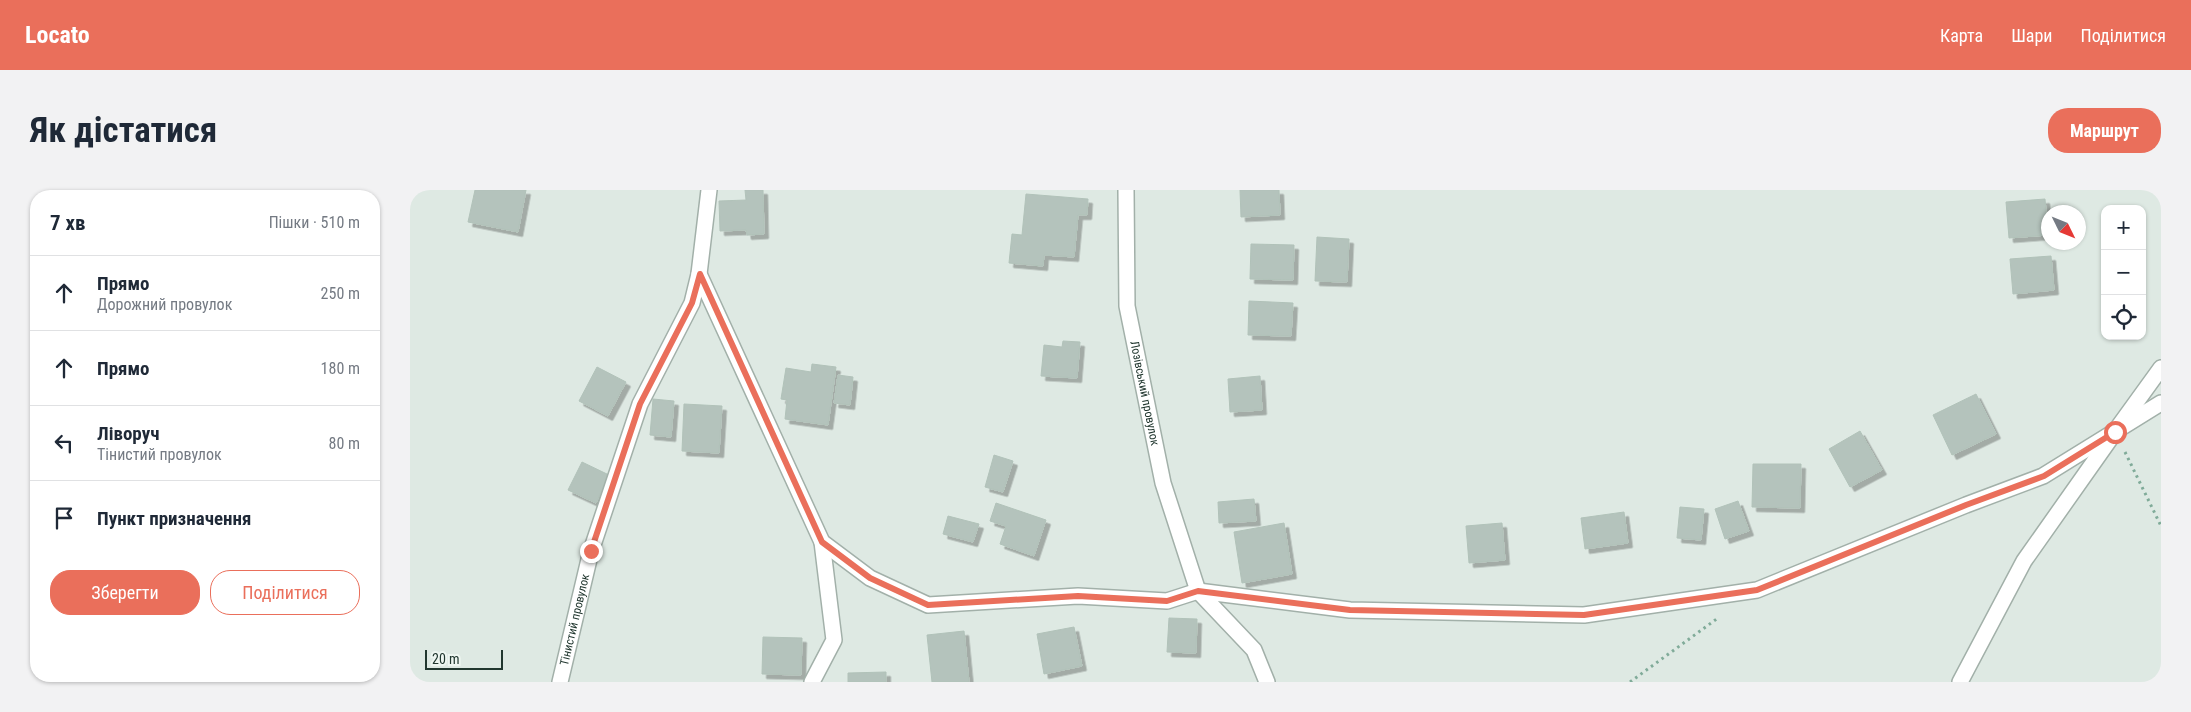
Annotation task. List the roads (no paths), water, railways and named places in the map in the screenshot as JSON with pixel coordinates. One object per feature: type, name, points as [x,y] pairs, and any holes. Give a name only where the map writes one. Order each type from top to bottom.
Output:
[{"type":"street","name":"Тінистий провулок","points":[[560,682],[591,551],[637,413],[692,303],[700,274],[709,190]]},
{"type":"street","name":"Лозівський провулок","points":[[1126,190],[1127,306],[1163,483],[1198,591]]},
{"type":"street","points":[[700,274],[822,542],[834,640],[812,682]]},
{"type":"street","points":[[1960,682],[2024,562],[2161,368]]},
{"type":"street","points":[[822,542],[870,578],[928,605],[1078,596],[1167,601],[1198,591],[1350,610],[1584,615],[1757,590],[1966,505],[2044,476],[2161,403]]},
{"type":"street","points":[[1198,591],[1254,650],[1267,682]]}]
